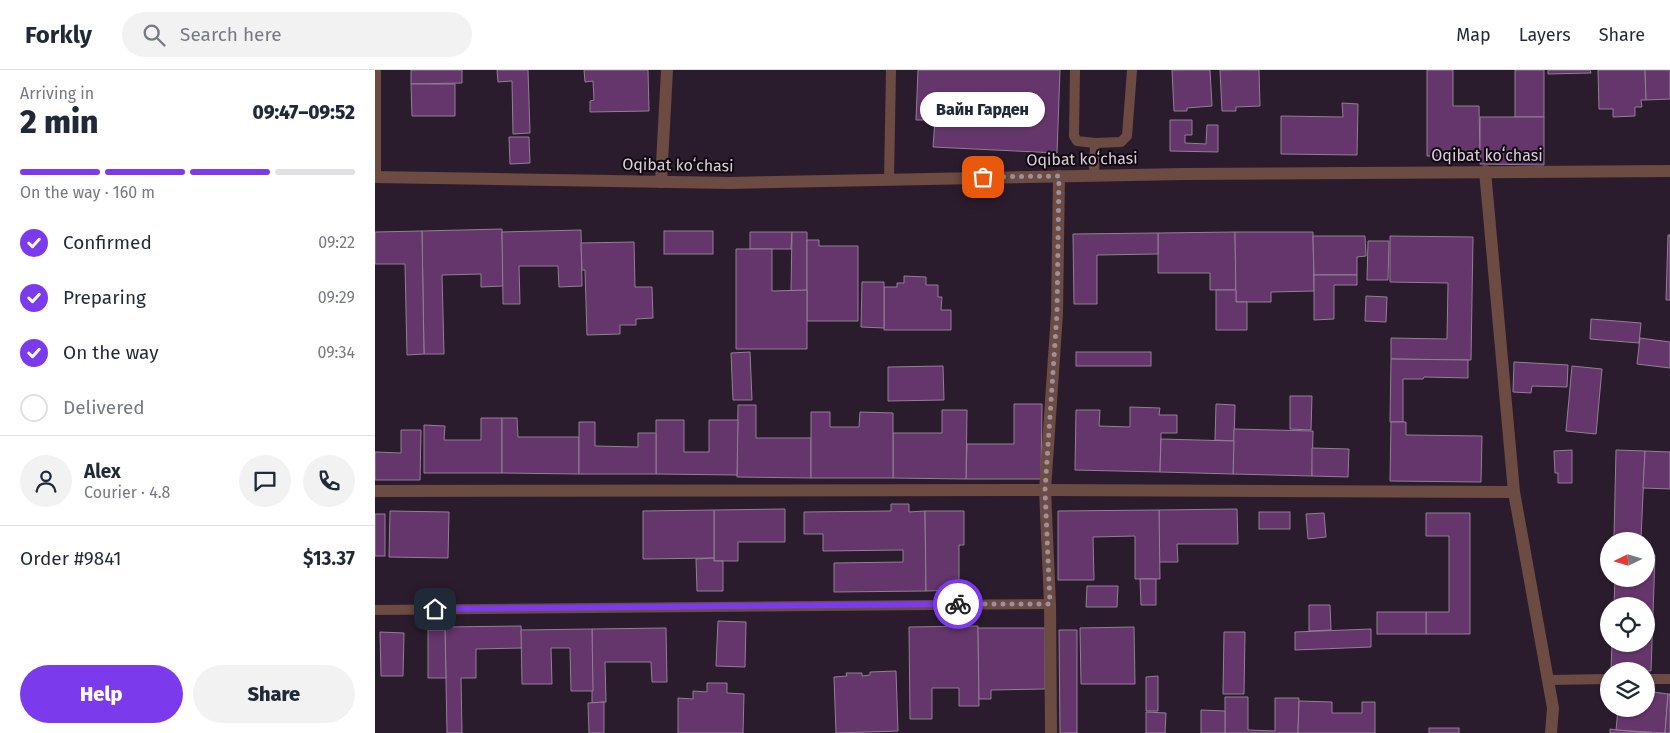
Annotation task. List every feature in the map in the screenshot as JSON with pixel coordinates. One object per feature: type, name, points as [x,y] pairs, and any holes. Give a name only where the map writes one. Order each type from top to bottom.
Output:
[{"type":"street","points":[[375,70],[375,177]]},
{"type":"street","points":[[661,182],[667,70]]},
{"type":"street","points":[[1485,171],[1514,492],[1553,708],[1551,733]]},
{"type":"street","name":"Oqibat koʻchasi","points":[[375,177],[730,182],[1094,175],[1670,171]]},
{"type":"street","points":[[1051,733],[1050,604],[1045,490],[1057,313],[1059,176]]},
{"type":"street","points":[[375,491],[1045,490],[1514,492]]},
{"type":"lane","points":[[889,179],[891,70]]},
{"type":"lane","points":[[1075,70],[1074,136],[1077,141],[1095,143],[1121,142],[1127,136],[1132,70]]},
{"type":"lane","points":[[1094,175],[1095,143]]},
{"type":"lane","points":[[375,610],[1050,604]]},
{"type":"lane","points":[[1547,680],[1600,679]]},
{"type":"lane","points":[[1655,679],[1670,679]]},
{"type":"building","points":[[411,70],[462,70],[462,83],[411,84]]},
{"type":"building","points":[[497,70],[528,70],[530,133],[513,134],[512,81],[498,82]]},
{"type":"building","points":[[584,70],[648,70],[649,111],[590,112],[590,101],[594,100],[593,81],[585,82]]},
{"type":"building","points":[[918,70],[1060,70],[1057,153],[933,147],[935,120],[916,120]]},
{"type":"building","points":[[1172,70],[1210,70],[1212,106],[1187,108],[1187,111],[1174,111]]},
{"type":"building","points":[[1220,70],[1259,70],[1260,106],[1236,107],[1236,111],[1222,111]]},
{"type":"building","points":[[1427,70],[1453,70],[1453,106],[1479,106],[1480,156],[1427,156]]},
{"type":"building","points":[[1515,70],[1544,70],[1544,117],[1515,117]]},
{"type":"building","points":[[1548,70],[1590,70],[1591,73],[1548,74]]},
{"type":"building","points":[[1598,70],[1645,70],[1646,100],[1641,100],[1642,107],[1635,107],[1635,116],[1613,117],[1613,109],[1599,109]]},
{"type":"building","points":[[1645,70],[1670,70],[1670,99],[1646,100]]},
{"type":"building","points":[[411,84],[455,84],[455,116],[412,116]]},
{"type":"building","points":[[1342,103],[1358,104],[1357,155],[1281,154],[1281,116],[1343,117]]},
{"type":"building","points":[[1480,117],[1544,117],[1544,165],[1480,164]]},
{"type":"building","points":[[1170,120],[1192,120],[1192,135],[1185,135],[1185,143],[1206,144],[1207,125],[1218,125],[1218,152],[1170,151]]},
{"type":"building","points":[[509,137],[529,137],[530,163],[510,164]]},
{"type":"building","points":[[502,229],[503,286],[481,287],[481,274],[442,275],[444,354],[424,354],[422,231]]},
{"type":"building","points":[[581,230],[582,286],[559,287],[558,266],[519,266],[520,304],[503,304],[502,232]]},
{"type":"building","points":[[422,231],[424,354],[407,355],[405,264],[375,264],[375,232]]},
{"type":"building","points":[[664,231],[713,231],[713,254],[664,254]]},
{"type":"building","points":[[750,232],[792,232],[791,249],[750,249]]},
{"type":"building","points":[[792,232],[807,232],[807,290],[791,291]]},
{"type":"building","points":[[1235,232],[1236,290],[1210,290],[1210,273],[1158,273],[1158,233]]},
{"type":"building","points":[[1235,232],[1313,232],[1314,291],[1271,292],[1271,302],[1236,302]]},
{"type":"building","points":[[1158,233],[1158,254],[1097,255],[1097,304],[1074,304],[1073,234]]},
{"type":"building","points":[[1668,235],[1670,235],[1670,300],[1666,300]]},
{"type":"building","points":[[1313,236],[1365,236],[1366,256],[1357,257],[1357,275],[1314,275]]},
{"type":"building","points":[[1390,236],[1473,237],[1471,360],[1391,359],[1391,338],[1447,339],[1448,283],[1390,282]]},
{"type":"building","points":[[807,240],[819,240],[819,246],[858,246],[858,321],[807,321]]},
{"type":"building","points":[[1368,241],[1389,241],[1388,280],[1367,280]]},
{"type":"building","points":[[634,242],[635,287],[652,287],[653,318],[636,319],[636,325],[620,325],[620,334],[587,335],[585,270],[582,270],[581,243]]},
{"type":"building","points":[[736,249],[772,249],[772,291],[807,290],[807,349],[736,349]]},
{"type":"building","points":[[1314,275],[1357,275],[1357,285],[1334,285],[1334,319],[1314,320]]},
{"type":"building","points":[[904,276],[926,277],[926,285],[938,285],[938,297],[942,297],[941,310],[951,310],[951,330],[884,330],[884,287],[897,287],[897,283],[904,283]]},
{"type":"building","points":[[862,282],[884,282],[884,328],[861,327]]},
{"type":"building","points":[[1216,290],[1236,290],[1236,302],[1247,302],[1247,330],[1216,330]]},
{"type":"building","points":[[1366,296],[1387,297],[1386,322],[1365,321]]},
{"type":"building","points":[[1591,319],[1641,323],[1639,343],[1590,339]]},
{"type":"building","points":[[1640,338],[1670,342],[1670,368],[1637,364]]},
{"type":"building","points":[[750,352],[752,400],[733,400],[731,353]]},
{"type":"building","points":[[1076,352],[1151,352],[1151,366],[1076,366]]},
{"type":"building","points":[[1391,359],[1468,360],[1468,378],[1424,377],[1423,379],[1403,379],[1403,422],[1390,422]]},
{"type":"building","points":[[1514,362],[1568,365],[1567,387],[1532,386],[1531,393],[1513,392]]},
{"type":"building","points":[[943,366],[944,400],[888,401],[888,367]]},
{"type":"building","points":[[1572,366],[1602,369],[1596,434],[1566,431]]},
{"type":"building","points":[[1290,396],[1312,396],[1311,430],[1290,429]]},
{"type":"building","points":[[1014,404],[1042,404],[1041,479],[966,479],[967,444],[1014,444]]},
{"type":"building","points":[[1216,404],[1235,405],[1234,441],[1215,440]]},
{"type":"building","points":[[738,405],[756,405],[756,438],[811,438],[811,478],[737,477]]},
{"type":"building","points":[[1130,407],[1160,408],[1159,415],[1177,415],[1177,433],[1161,433],[1160,472],[1075,470],[1076,410],[1100,410],[1099,426],[1130,427]]},
{"type":"building","points":[[942,410],[967,410],[966,479],[893,478],[893,433],[942,433]]},
{"type":"building","points":[[811,412],[830,412],[830,427],[859,427],[860,412],[893,413],[893,478],[811,478]]},
{"type":"building","points":[[481,418],[502,418],[502,473],[424,473],[424,425],[445,426],[444,440],[481,440]]},
{"type":"building","points":[[502,418],[517,418],[518,437],[579,437],[579,474],[502,473]]},
{"type":"building","points":[[656,420],[684,420],[684,452],[709,452],[709,420],[738,420],[737,475],[656,474]]},
{"type":"building","points":[[579,422],[595,422],[595,446],[638,447],[638,433],[656,433],[656,474],[579,474]]},
{"type":"building","points":[[1391,422],[1406,422],[1406,435],[1482,436],[1481,482],[1390,481]]},
{"type":"building","points":[[1234,429],[1313,431],[1312,476],[1233,474]]},
{"type":"building","points":[[401,430],[421,430],[420,480],[375,480],[375,452],[401,453]]},
{"type":"building","points":[[1161,439],[1234,441],[1233,474],[1160,472]]},
{"type":"building","points":[[1312,448],[1349,449],[1348,477],[1312,476]]},
{"type":"building","points":[[1572,450],[1572,483],[1558,483],[1558,473],[1555,473],[1554,451]]},
{"type":"building","points":[[1616,450],[1645,451],[1641,532],[1614,532]]},
{"type":"building","points":[[1645,451],[1670,452],[1670,489],[1643,488]]},
{"type":"building","points":[[891,504],[909,504],[909,512],[925,511],[926,591],[834,592],[834,563],[903,562],[903,550],[823,551],[823,534],[804,534],[804,512],[891,511]]},
{"type":"building","points":[[785,509],[785,542],[738,542],[738,561],[714,561],[714,510]]},
{"type":"building","points":[[1237,509],[1238,544],[1177,544],[1178,562],[1159,562],[1159,510]]},
{"type":"building","points":[[714,510],[714,558],[643,559],[643,511]]},
{"type":"building","points":[[1159,510],[1160,579],[1135,579],[1135,536],[1093,537],[1094,580],[1058,580],[1058,511]]},
{"type":"building","points":[[390,511],[449,512],[448,558],[389,557]]},
{"type":"building","points":[[925,511],[964,511],[964,545],[959,545],[959,590],[926,591]]},
{"type":"building","points":[[1259,512],[1290,512],[1290,529],[1259,529]]},
{"type":"building","points":[[1324,513],[1326,537],[1308,539],[1306,514]]},
{"type":"building","points":[[1426,513],[1470,513],[1470,634],[1426,634],[1426,612],[1449,612],[1449,536],[1426,536]]},
{"type":"building","points":[[375,514],[385,514],[385,556],[375,556]]},
{"type":"building","points":[[714,558],[714,561],[723,561],[723,591],[697,591],[696,559]]},
{"type":"building","points":[[1140,579],[1156,579],[1156,605],[1141,605]]},
{"type":"building","points":[[1087,586],[1118,586],[1117,607],[1086,607]]},
{"type":"building","points":[[1615,588],[1654,588],[1654,597],[1614,597]]},
{"type":"building","points":[[1309,605],[1330,605],[1331,630],[1309,631]]},
{"type":"building","points":[[1377,612],[1426,612],[1426,634],[1377,634]]},
{"type":"building","points":[[718,621],[746,622],[745,667],[716,666]]},
{"type":"building","points":[[521,626],[522,648],[476,649],[476,678],[461,678],[462,733],[447,733],[445,627]]},
{"type":"building","points":[[978,626],[979,706],[959,706],[959,688],[932,688],[932,719],[910,719],[909,627]]},
{"type":"building","points":[[1134,627],[1135,684],[1081,684],[1080,628]]},
{"type":"building","points":[[666,628],[667,682],[652,682],[651,662],[605,662],[606,702],[592,703],[592,629]]},
{"type":"building","points":[[978,628],[1045,628],[1045,689],[991,690],[991,699],[979,699]]},
{"type":"building","points":[[592,629],[593,691],[571,691],[570,648],[551,648],[552,684],[522,684],[521,630]]},
{"type":"building","points":[[1371,629],[1371,647],[1295,650],[1295,632]]},
{"type":"building","points":[[428,630],[445,630],[446,678],[428,678]]},
{"type":"building","points":[[1059,630],[1077,630],[1077,733],[1060,733]]},
{"type":"building","points":[[380,632],[404,633],[403,676],[381,676]]},
{"type":"building","points":[[1224,632],[1245,632],[1244,694],[1223,694]]},
{"type":"building","points":[[1612,652],[1652,652],[1651,662],[1611,662]]},
{"type":"building","points":[[896,671],[898,731],[836,733],[834,677],[847,676],[846,673],[862,673],[862,676],[870,675],[870,672]]},
{"type":"building","points":[[1158,676],[1158,711],[1146,711],[1146,677]]},
{"type":"building","points":[[707,683],[727,683],[727,693],[744,694],[743,733],[678,733],[678,698],[693,699],[693,691],[707,692]]},
{"type":"building","points":[[1655,692],[1668,694],[1665,733],[1616,730],[1617,717],[1655,717]]},
{"type":"building","points":[[1668,694],[1670,694],[1670,733],[1665,733]]},
{"type":"building","points":[[1225,697],[1248,697],[1248,730],[1275,731],[1275,698],[1299,698],[1298,733],[1225,733]]},
{"type":"building","points":[[1299,701],[1332,702],[1332,713],[1362,713],[1362,702],[1375,702],[1375,733],[1298,733]]},
{"type":"building","points":[[604,702],[604,733],[589,733],[588,703]]},
{"type":"building","points":[[1201,710],[1225,711],[1225,733],[1201,733]]},
{"type":"building","points":[[1146,712],[1166,713],[1165,733],[1146,733]]},
{"type":"building","points":[[1429,728],[1459,728],[1459,733],[1429,733]]},
{"type":"building","points":[[1610,729],[1616,730],[1652,733],[1610,733]]},
{"type":"way so far","points":[[958,604],[1050,604],[1045,490],[1057,313],[1059,176],[983,177]]},
{"type":"place","name":"Вайн Гарден","points":[[983,177]]},
{"type":"route","points":[[435,609],[958,604]]}]
